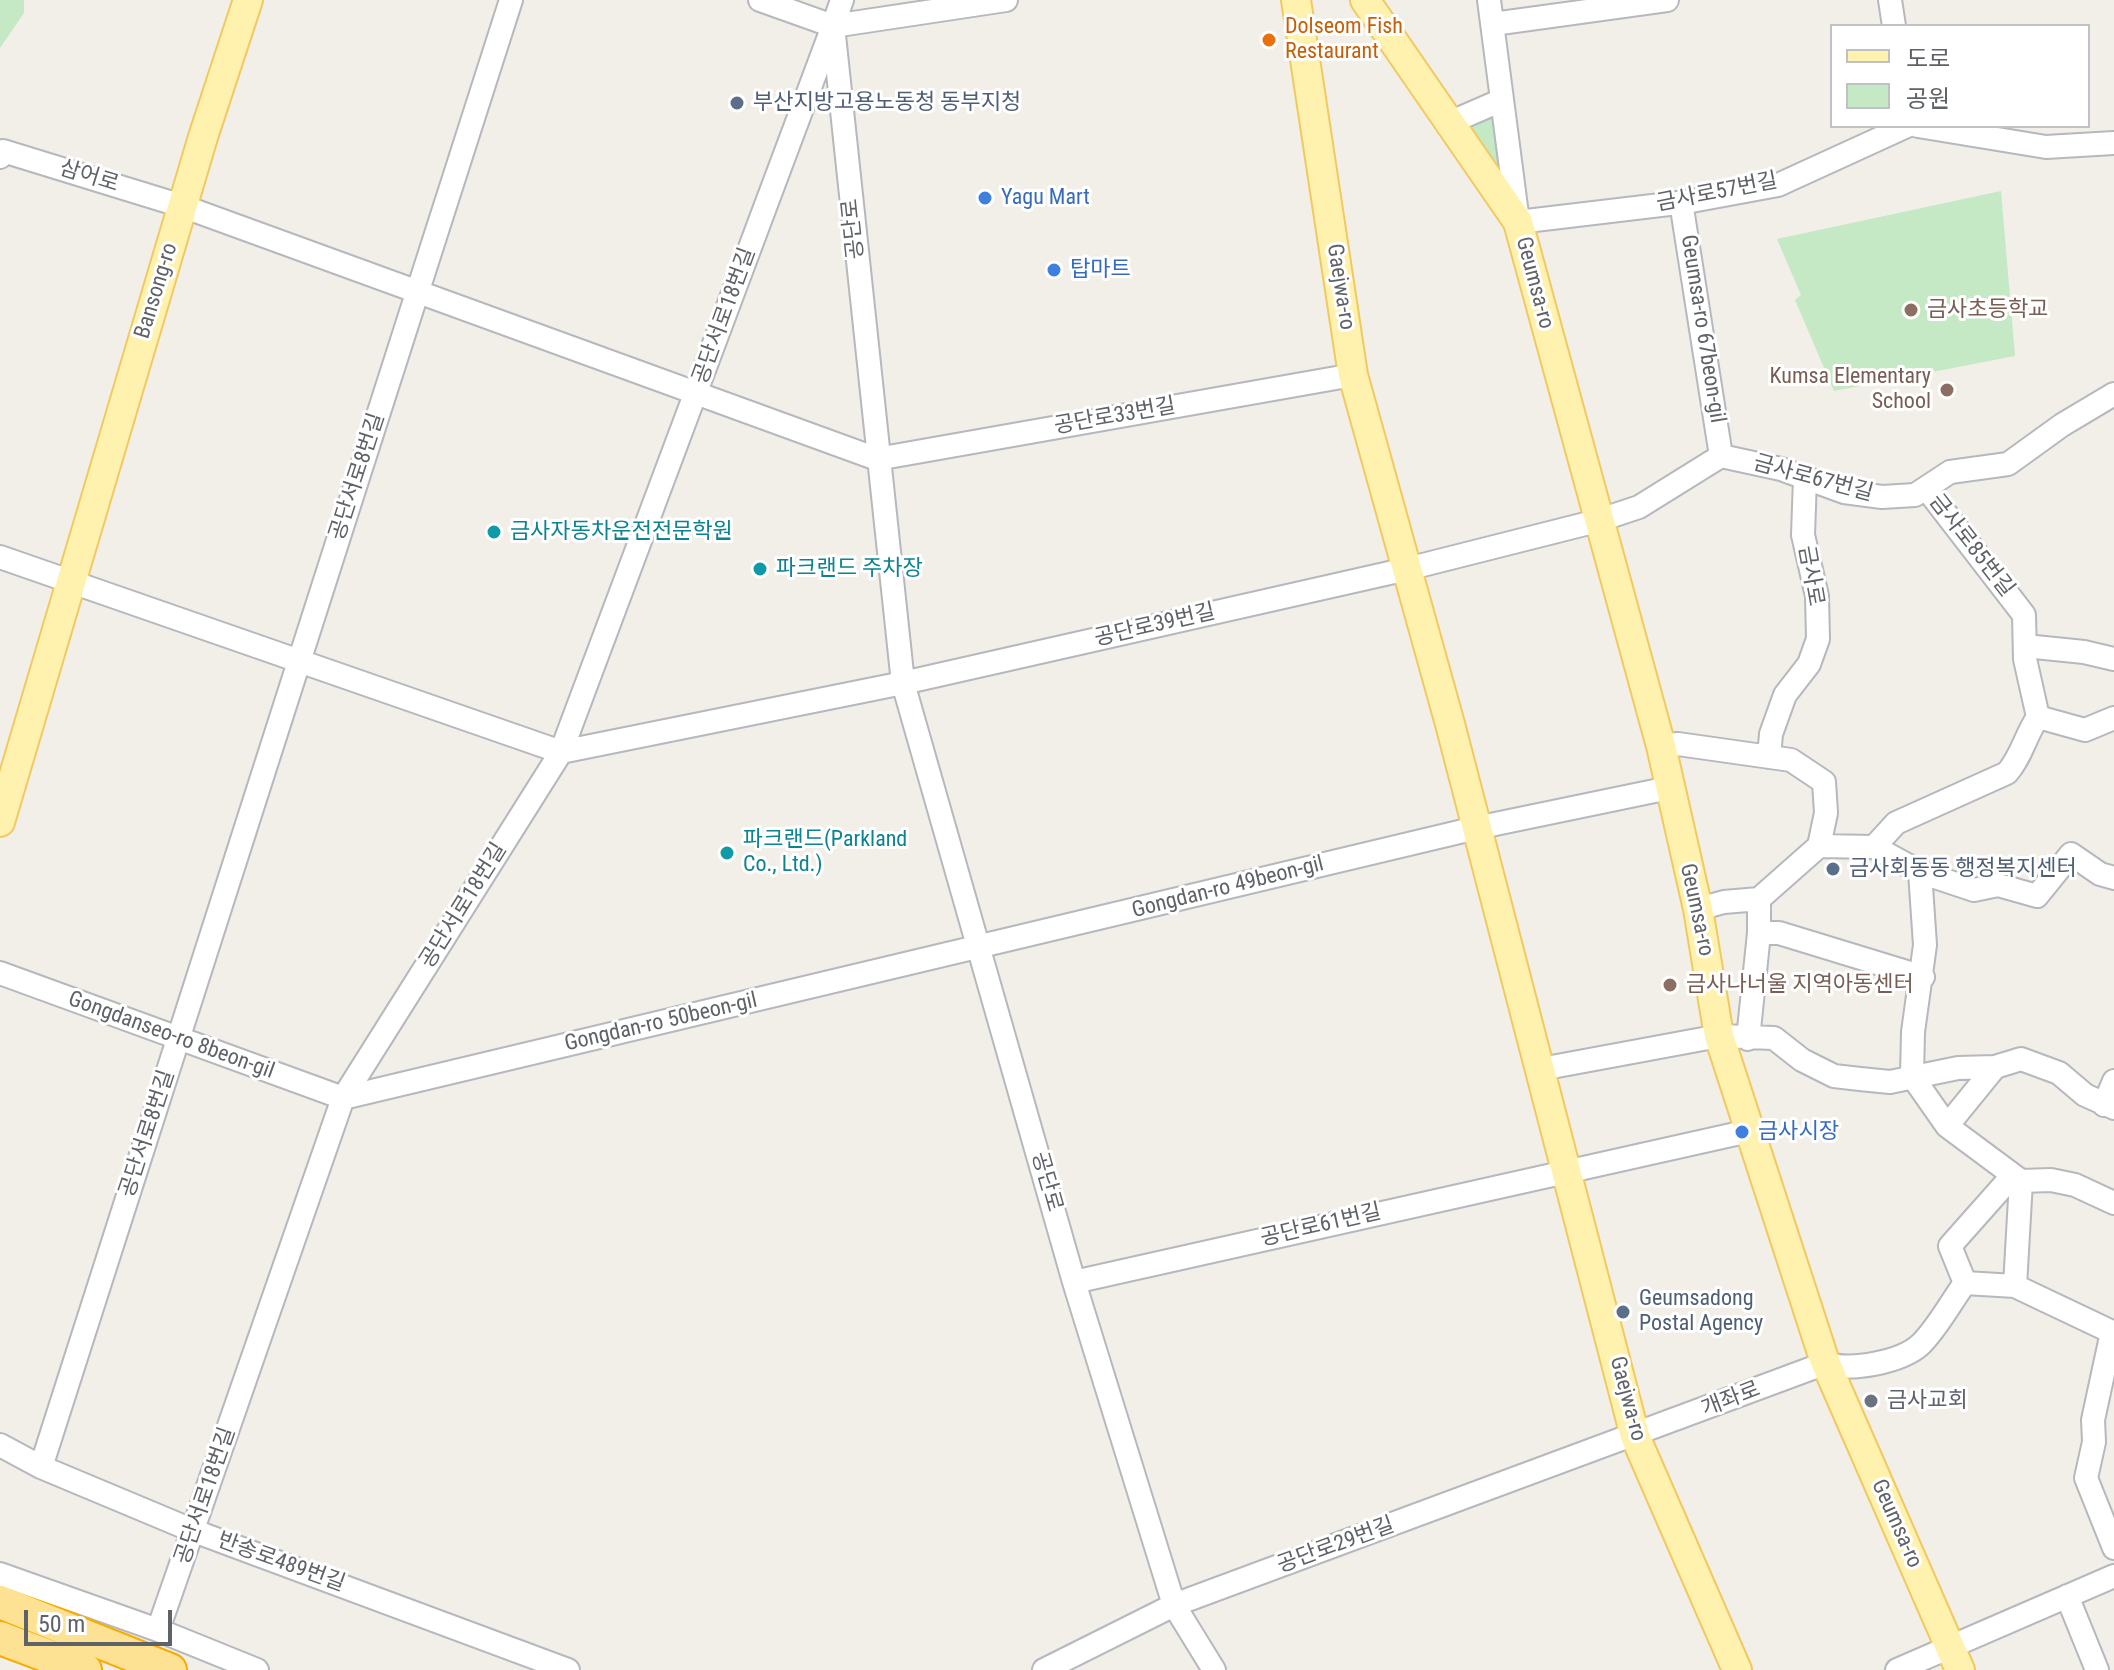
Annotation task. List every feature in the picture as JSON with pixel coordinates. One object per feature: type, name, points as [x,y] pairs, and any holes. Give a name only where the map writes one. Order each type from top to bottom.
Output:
[{"type":"highway","points":[[0,1602],[170,1670]]},
{"type":"highway","points":[[0,1638],[85,1670]]},
{"type":"main road","name":"Bansong-ro","points":[[0,822],[182,206],[248,0]]},
{"type":"main road","name":"Gaejwa-ro","points":[[1296,0],[1353,375],[1569,1169],[1635,1436],[1737,1670]]},
{"type":"main road","name":"Geumsa-ro","points":[[1365,0],[1518,222],[1597,521],[1661,746],[1698,909],[1719,1036],[1826,1363],[1955,1659]]},
{"type":"street","name":"공단서로8번길","points":[[41,1467],[511,0]]},
{"type":"street","points":[[760,0],[833,26],[1006,0]]},
{"type":"street","name":"공단로","points":[[842,0],[833,26],[903,683],[1074,1282],[1174,1605],[1214,1670]]},
{"type":"street","name":"Geumsa-ro","points":[[1489,0],[1518,222]]},
{"type":"street","points":[[1493,24],[1667,0]]},
{"type":"street","points":[[1890,0],[1894,24]]},
{"type":"street","name":"공단서로18번길","points":[[158,1630],[343,1098],[561,752],[833,26]]},
{"type":"street","points":[[1449,123],[1502,100]]},
{"type":"street","name":"금사로57번길","points":[[1518,222],[1681,202],[1778,185],[1903,128]]},
{"type":"street","points":[[1930,128],[2046,147],[2114,143]]},
{"type":"street","name":"삼어로","points":[[0,157],[3,151],[182,206]]},
{"type":"street","name":"Geumsa-ro 67beon-gil","points":[[1681,202],[1721,456]]},
{"type":"street","points":[[182,206],[877,459]]},
{"type":"street","name":"공단로33번길","points":[[877,459],[1353,375]]},
{"type":"street","name":"금사로67번길","points":[[1721,456],[1805,478],[1844,492],[1882,497],[1915,495],[1950,472],[2008,464],[2062,425],[2114,394]]},
{"type":"street","points":[[1407,569],[1597,521],[1639,507],[1721,456]]},
{"type":"street","name":"금사로","points":[[1769,757],[1771,734],[1785,695],[1809,664],[1818,639],[1817,596],[1803,535],[1805,478]]},
{"type":"street","name":"금사로85번길","points":[[1926,488],[2024,615],[2029,692],[2038,717]]},
{"type":"street","points":[[0,557],[561,752],[903,683]]},
{"type":"street","name":"공단로39번길","points":[[903,683],[1407,569]]},
{"type":"street","points":[[2025,646],[2084,652],[2114,659]]},
{"type":"street","points":[[1874,847],[1896,823],[2007,773],[2020,758],[2024,738],[2038,717],[2085,730],[2114,718]]},
{"type":"street","points":[[1661,746],[1678,744],[1791,760],[1824,782],[1826,813],[1819,846],[1759,899],[1724,902],[1698,909]]},
{"type":"street","points":[[1476,828],[1669,788]]},
{"type":"street","name":"Gongdan-ro 49beon-gil","points":[[979,948],[1476,828]]},
{"type":"street","points":[[1819,846],[1874,847],[1920,872],[1974,890],[1998,885],[2037,896],[2071,854],[2100,874],[2114,878]]},
{"type":"street","points":[[1920,872],[1925,945],[1913,1032],[1912,1076],[1947,1126],[2017,1178],[2063,1183],[2114,1203]]},
{"type":"street","points":[[1748,1039],[1759,933],[1759,899]]},
{"type":"street","points":[[1759,933],[1779,933],[1923,977]]},
{"type":"street","name":"Gongdan-ro 50beon-gil","points":[[343,1098],[979,948]]},
{"type":"street","name":"Gongdanseo-ro 8beon-gil","points":[[0,973],[343,1098]]},
{"type":"street","points":[[1541,1069],[1719,1036],[1774,1038],[1802,1060],[1834,1076],[1890,1082],[1958,1068],[1995,1067],[2021,1059],[2059,1073],[2085,1095],[2109,1107],[2114,1081]]},
{"type":"street","points":[[1947,1126],[1995,1067]]},
{"type":"street","points":[[1569,1169],[1749,1131]]},
{"type":"street","name":"공단로61번길","points":[[1074,1282],[1569,1169]]},
{"type":"street","points":[[1965,1283],[1950,1246],[2017,1178]]},
{"type":"street","points":[[2015,1286],[2017,1178]]},
{"type":"street","points":[[1826,1363],[1840,1368],[1868,1367],[1919,1346],[1965,1283]]},
{"type":"street","points":[[1965,1283],[2015,1286],[2113,1332],[2093,1420],[2094,1442],[2086,1478],[2114,1548]]},
{"type":"street","name":"개좌로","points":[[1635,1436],[1826,1363]]},
{"type":"street","name":"공단로29번길","points":[[1044,1670],[1174,1605],[1635,1436]]},
{"type":"street","name":"반송로489번길","points":[[0,1445],[41,1467],[194,1531],[568,1670]]},
{"type":"street","points":[[0,1574],[158,1630],[257,1670]]},
{"type":"street","points":[[1897,1670],[1955,1659],[2067,1596],[2114,1576]]},
{"type":"street","points":[[2067,1596],[2097,1670]]},
{"type":"green space","points":[[0,0],[24,0],[24,13],[0,48]]},
{"type":"green space","points":[[1494,115],[1506,184],[1467,127]]},
{"type":"green space","points":[[2001,191],[2015,356],[1834,391],[1795,300],[1801,295],[1777,239]]},
{"type":"place","name":"Dolseom Fish Restaurant","points":[[1269,40]]},
{"type":"place","name":"부산지방고용노동청 동부지청","points":[[737,103]]},
{"type":"place","name":"Yagu Mart","points":[[985,198]]},
{"type":"place","name":"탑마트","points":[[1054,270]]},
{"type":"place","name":"금사초등학교","points":[[1911,310]]},
{"type":"place","name":"Kumsa Elementary School","points":[[1947,390]]},
{"type":"place","name":"금사자동차운전전문학원","points":[[494,532]]},
{"type":"place","name":"파크랜드 주차장","points":[[760,569]]},
{"type":"place","name":"파크랜드(Parkland Co., Ltd.)","points":[[727,853]]},
{"type":"place","name":"금사회동동 행정복지센터","points":[[1833,869]]},
{"type":"place","name":"금사나너울 지역아동센터","points":[[1670,985]]},
{"type":"place","name":"금사시장","points":[[1742,1132]]},
{"type":"place","name":"Geumsadong Postal Agency","points":[[1623,1312]]},
{"type":"place","name":"금사교회","points":[[1871,1401]]}]
